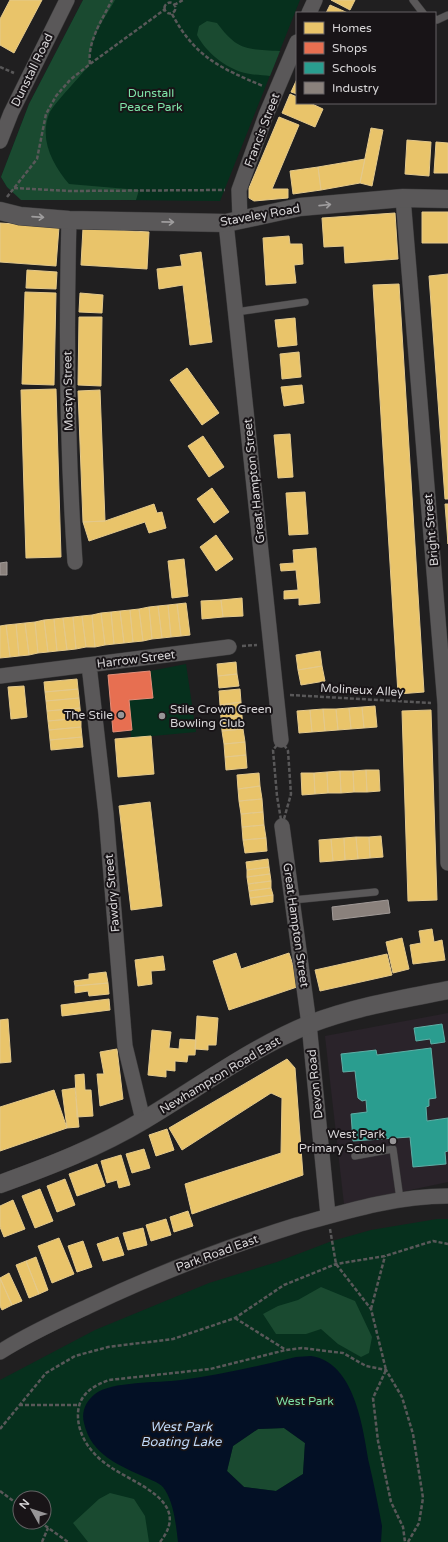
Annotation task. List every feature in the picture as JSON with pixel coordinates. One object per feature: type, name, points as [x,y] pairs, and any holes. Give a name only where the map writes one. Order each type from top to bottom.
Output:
[{"type":"street","name":"Dunstall Road","points":[[0,141],[11,113],[67,0]]},
{"type":"street","points":[[309,12],[314,0]]},
{"type":"street","name":"Francis Street","points":[[233,221],[239,190],[296,44]]},
{"type":"street","name":"Staveley Road","points":[[2,206],[20,216],[69,220],[233,221],[300,207],[403,198],[448,199]]},
{"type":"street","name":"Bright Street","points":[[403,198],[445,704],[448,862]]},
{"type":"street","name":"Mostyn Street","points":[[69,220],[67,311],[70,488],[75,562]]},
{"type":"street","name":"Great Hampton Street","points":[[233,221],[236,312],[281,740]]},
{"type":"street","name":"Harrow Street","points":[[0,676],[230,647]]},
{"type":"street","name":"Fawdry Street","points":[[89,665],[106,814],[125,1046],[143,1120]]},
{"type":"street","name":"Great Hampton Street","points":[[282,826],[309,1024]]},
{"type":"street","name":"Newhampton Road East","points":[[0,1184],[83,1152],[143,1120],[257,1051],[309,1024],[340,1014],[448,990]]},
{"type":"street","name":"Devon Road","points":[[309,1024],[328,1215]]},
{"type":"street","name":"Park Road East","points":[[0,1352],[45,1327],[115,1293],[268,1234],[328,1215],[400,1199],[448,1196]]},
{"type":"lane","points":[[413,0],[422,12]]},
{"type":"lane","points":[[436,20],[448,15]]},
{"type":"lane","points":[[236,312],[305,302]]},
{"type":"lane","points":[[293,900],[375,892]]},
{"type":"lane","points":[[355,1156],[393,1149],[400,1199]]},
{"type":"path","points":[[90,64],[89,55],[93,40],[112,0]]},
{"type":"path","points":[[2,206],[37,159],[46,114],[56,96],[70,80],[90,64],[164,10],[167,4],[166,0]]},
{"type":"path","points":[[167,4],[170,3],[174,5],[183,0]]},
{"type":"path","points":[[172,14],[175,10],[174,5]]},
{"type":"path","points":[[164,10],[166,13],[172,14],[192,43],[207,58],[223,69],[277,91]]},
{"type":"path","points":[[14,188],[69,191],[239,190]]},
{"type":"path","points":[[230,647],[271,644]]},
{"type":"path","name":"Molineux Alley","points":[[276,694],[445,704]]},
{"type":"path","points":[[281,740],[288,751],[291,794],[282,826],[277,796],[273,750],[281,740]]},
{"type":"path","points":[[328,1215],[336,1264],[371,1309],[386,1370],[402,1397],[413,1434],[423,1498],[419,1523],[406,1542]]},
{"type":"path","points":[[0,1429],[46,1373],[75,1356],[108,1348],[173,1339],[235,1318],[284,1285],[336,1264],[385,1256],[433,1241],[448,1244]]},
{"type":"path","points":[[371,1309],[385,1256]]},
{"type":"path","points":[[235,1318],[286,1350]]},
{"type":"path","points":[[160,1542],[170,1525],[168,1513],[164,1503],[155,1493],[109,1467],[89,1448],[80,1427],[79,1405],[85,1394],[94,1386],[109,1380],[210,1369],[286,1350],[302,1348],[343,1353],[366,1366],[386,1370]]},
{"type":"path","points":[[386,1370],[373,1398],[377,1434],[391,1502],[403,1527],[406,1542]]},
{"type":"path","points":[[19,1405],[79,1405]]},
{"type":"path","points":[[0,1491],[12,1500]]},
{"type":"path","points":[[42,1542],[47,1530]]},
{"type":"path","points":[[51,1530],[68,1542]]},
{"type":"shaded area","name":"West Park Primary School","points":[[448,1013],[448,1182],[344,1204],[325,1036]]},
{"type":"green space","name":"Dunstall Peace Park","points":[[83,0],[300,0],[220,201],[21,199],[7,187],[1,177],[29,104]]},
{"type":"green space","points":[[83,0],[115,0],[97,31],[91,47],[90,64],[49,114],[46,124],[46,133],[49,152],[63,177],[69,184],[139,190],[136,200],[21,200],[7,187],[1,177],[29,104]]},
{"type":"green space","points":[[207,21],[217,23],[231,39],[244,47],[259,50],[280,51],[270,76],[238,71],[223,63],[211,53],[197,35],[199,26]]},
{"type":"green space","name":"Stile Crown Green Bowling Club","points":[[186,664],[196,732],[131,738],[129,700],[152,698],[150,671]]},
{"type":"green space","name":"West Park","points":[[437,1219],[448,1219],[448,1542],[0,1542],[0,1380],[95,1330],[209,1283],[277,1262],[332,1241],[371,1230]]},
{"type":"green space","points":[[321,1287],[355,1301],[372,1337],[369,1353],[361,1357],[338,1344],[321,1329],[306,1334],[276,1334],[263,1314],[278,1306],[298,1300]]},
{"type":"green space","points":[[284,1428],[305,1443],[303,1474],[276,1491],[244,1487],[227,1471],[233,1446],[258,1429]]},
{"type":"green space","points":[[110,1493],[134,1499],[145,1516],[149,1542],[88,1542],[73,1523],[99,1499]]},
{"type":"water","name":"West Park Boating Lake","points":[[311,1356],[326,1361],[338,1370],[354,1399],[364,1433],[382,1526],[381,1542],[178,1542],[173,1508],[163,1488],[157,1482],[127,1469],[108,1458],[93,1443],[84,1423],[83,1415],[87,1403],[95,1394],[102,1390],[136,1383],[181,1380],[210,1376],[296,1357]],"holes":[[[284,1428],[305,1443],[303,1474],[276,1491],[244,1487],[227,1471],[233,1446],[258,1429]]]},
{"type":"building: Homes","points":[[10,0],[42,0],[14,53],[0,45],[0,19]]},
{"type":"building: Homes","points":[[331,0],[355,0],[350,10]]},
{"type":"building: Homes","points":[[330,5],[346,12],[326,12]]},
{"type":"building: Homes","points":[[296,81],[296,94],[291,92]]},
{"type":"building: Homes","points":[[290,94],[296,97],[296,104],[312,104],[323,109],[315,127],[282,113]]},
{"type":"building: Homes","points":[[279,117],[299,125],[272,189],[288,189],[288,198],[254,201],[249,198],[249,188]]},
{"type":"building: Homes","points":[[371,128],[383,130],[372,186],[360,183]]},
{"type":"building: Homes","points":[[407,140],[431,142],[429,176],[405,174]]},
{"type":"building: Homes","points":[[436,142],[448,143],[448,173],[434,173]]},
{"type":"building: Homes","points":[[365,159],[360,183],[321,190],[318,167]]},
{"type":"building: Homes","points":[[318,167],[321,190],[293,194],[290,171]]},
{"type":"building: Homes","points":[[422,212],[448,212],[448,243],[422,243]]},
{"type":"building: Homes","points":[[395,213],[398,259],[345,263],[344,246],[324,247],[322,218]]},
{"type":"building: Homes","points":[[0,223],[59,227],[56,266],[0,262]]},
{"type":"building: Homes","points":[[83,228],[149,232],[147,269],[81,265]]},
{"type":"building: Homes","points":[[289,236],[290,244],[302,244],[303,264],[294,265],[296,283],[266,285],[263,238]]},
{"type":"building: Homes","points":[[201,252],[212,342],[190,345],[183,285],[159,289],[157,269],[182,266],[180,255]]},
{"type":"building: Homes","points":[[27,270],[57,272],[56,289],[26,288]]},
{"type":"building: Homes","points":[[448,274],[448,499],[445,499],[429,276]]},
{"type":"building: Homes","points":[[399,284],[424,692],[398,694],[373,285]]},
{"type":"building: Homes","points":[[25,292],[56,293],[54,385],[22,384]]},
{"type":"building: Homes","points":[[80,293],[103,295],[102,313],[79,312]]},
{"type":"building: Homes","points":[[79,317],[102,317],[101,386],[78,385]]},
{"type":"building: Homes","points":[[295,318],[297,345],[278,347],[275,320]]},
{"type":"building: Homes","points":[[299,352],[301,377],[282,379],[280,354]]},
{"type":"building: Homes","points":[[187,368],[219,413],[202,425],[170,380]]},
{"type":"building: Homes","points":[[302,385],[304,403],[284,406],[281,387]]},
{"type":"building: Homes","points":[[56,389],[61,557],[26,558],[21,390]]},
{"type":"building: Homes","points":[[100,390],[105,521],[83,522],[78,391]]},
{"type":"building: Homes","points":[[290,434],[293,477],[278,478],[274,435]]},
{"type":"building: Homes","points":[[203,436],[224,467],[209,477],[188,446]]},
{"type":"building: Homes","points":[[212,488],[229,512],[214,523],[197,499]]},
{"type":"building: Homes","points":[[305,492],[308,534],[289,535],[286,493]]},
{"type":"building: Homes","points":[[154,504],[157,513],[162,512],[166,528],[149,533],[145,522],[89,541],[83,522],[105,521]]},
{"type":"building: Homes","points":[[445,504],[448,504],[448,544]]},
{"type":"building: Homes","points":[[216,535],[233,559],[216,571],[200,547]]},
{"type":"building: Homes","points":[[316,548],[320,603],[299,605],[299,598],[284,599],[284,591],[298,590],[296,570],[281,571],[280,564],[294,563],[293,550]]},
{"type":"building: Homes","points":[[184,559],[188,596],[172,598],[168,561]]},
{"type":"building: Homes","points":[[242,598],[243,616],[223,617],[221,600]]},
{"type":"building: Homes","points":[[221,600],[223,617],[202,619],[201,601]]},
{"type":"building: Homes","points":[[186,603],[190,635],[181,636],[177,604]]},
{"type":"building: Homes","points":[[177,604],[181,636],[171,637],[168,605]]},
{"type":"building: Homes","points":[[168,605],[171,637],[162,638],[158,606]]},
{"type":"building: Homes","points":[[158,606],[162,638],[152,639],[149,607]]},
{"type":"building: Homes","points":[[149,607],[152,639],[143,641],[139,609]]},
{"type":"building: Homes","points":[[139,609],[143,641],[133,642],[130,610]]},
{"type":"building: Homes","points":[[130,610],[133,642],[124,643],[120,611]]},
{"type":"building: Homes","points":[[120,611],[124,643],[114,644],[111,612]]},
{"type":"building: Homes","points":[[111,612],[114,644],[105,645],[101,613]]},
{"type":"building: Homes","points":[[101,613],[105,645],[95,647],[92,615]]},
{"type":"building: Homes","points":[[92,615],[95,647],[86,647],[82,616]]},
{"type":"building: Homes","points":[[82,616],[86,647],[76,649],[73,617]]},
{"type":"building: Homes","points":[[73,617],[76,649],[67,650],[63,618]]},
{"type":"building: Homes","points":[[63,618],[67,650],[57,651],[54,619]]},
{"type":"building: Homes","points":[[54,619],[57,651],[48,652],[44,620]]},
{"type":"building: Homes","points":[[44,620],[48,652],[38,653],[35,622]]},
{"type":"building: Homes","points":[[35,622],[38,653],[29,655],[25,623]]},
{"type":"building: Homes","points":[[25,623],[29,655],[19,656],[16,624]]},
{"type":"building: Homes","points":[[16,624],[19,656],[10,657],[6,625]]},
{"type":"building: Homes","points":[[6,625],[10,657],[0,658],[0,626]]},
{"type":"building: Homes","points":[[320,651],[322,666],[298,670],[296,655]]},
{"type":"building: Homes","points":[[236,662],[237,674],[218,676],[217,664]]},
{"type":"building: Homes","points":[[322,666],[325,681],[301,685],[298,670]]},
{"type":"building: Homes","points":[[237,674],[239,686],[219,688],[218,676]]},
{"type":"building: Homes","points":[[77,679],[78,689],[45,692],[44,682]]},
{"type":"building: Homes","points":[[24,686],[27,717],[11,719],[8,687]]},
{"type":"building: Homes","points":[[78,689],[79,698],[46,701],[45,692]]},
{"type":"building: Homes","points":[[240,689],[241,702],[220,705],[219,691]]},
{"type":"building: Homes","points":[[79,698],[80,708],[47,711],[46,701]]},
{"type":"building: Homes","points":[[241,702],[242,716],[221,718],[220,705]]},
{"type":"building: Homes","points":[[375,706],[377,727],[364,728],[362,707]]},
{"type":"building: Homes","points":[[362,707],[364,728],[351,729],[349,708]]},
{"type":"building: Homes","points":[[80,708],[81,718],[48,721],[47,711]]},
{"type":"building: Homes","points":[[349,708],[351,729],[338,730],[336,709]]},
{"type":"building: Homes","points":[[323,709],[325,731],[312,732],[310,710]]},
{"type":"building: Homes","points":[[323,709],[336,709],[338,730],[325,731]]},
{"type":"building: Homes","points":[[310,710],[312,732],[299,733],[297,711]]},
{"type":"building: Homes","points":[[431,710],[437,900],[408,901],[402,711]]},
{"type":"building: Homes","points":[[242,716],[243,729],[222,731],[221,718]]},
{"type":"building: Homes","points":[[81,718],[81,727],[49,730],[48,721]]},
{"type":"building: Homes","points":[[81,727],[82,737],[50,740],[49,730]]},
{"type":"building: Homes","points":[[243,729],[245,742],[224,744],[222,731]]},
{"type":"building: Homes","points":[[151,736],[154,774],[118,777],[115,739]]},
{"type":"building: Homes","points":[[82,737],[83,747],[51,750],[50,740]]},
{"type":"building: Homes","points":[[245,742],[246,755],[225,757],[224,744]]},
{"type":"building: Homes","points":[[246,755],[247,768],[226,770],[225,757]]},
{"type":"building: Homes","points":[[366,770],[379,770],[380,791],[367,792]]},
{"type":"building: Homes","points":[[366,770],[367,792],[354,792],[353,771]]},
{"type":"building: Homes","points":[[340,771],[353,771],[354,792],[341,793]]},
{"type":"building: Homes","points":[[340,771],[341,793],[328,793],[327,772]]},
{"type":"building: Homes","points":[[327,772],[328,793],[315,794],[314,773]]},
{"type":"building: Homes","points":[[259,773],[260,786],[238,789],[237,775]]},
{"type":"building: Homes","points":[[301,773],[314,773],[315,794],[302,795]]},
{"type":"building: Homes","points":[[260,786],[262,799],[239,801],[238,789]]},
{"type":"building: Homes","points":[[262,799],[263,812],[241,814],[239,801]]},
{"type":"building: Homes","points":[[150,802],[162,906],[131,910],[119,806]]},
{"type":"building: Homes","points":[[263,812],[264,825],[242,827],[241,814]]},
{"type":"building: Homes","points":[[264,825],[266,838],[243,840],[242,827]]},
{"type":"building: Homes","points":[[381,836],[383,857],[370,858],[369,837]]},
{"type":"building: Homes","points":[[356,837],[358,859],[345,860],[344,838]]},
{"type":"building: Homes","points":[[356,837],[369,837],[370,858],[358,859]]},
{"type":"building: Homes","points":[[266,838],[267,851],[245,853],[243,840]]},
{"type":"building: Homes","points":[[344,838],[345,860],[333,861],[331,839]]},
{"type":"building: Homes","points":[[331,839],[333,861],[320,862],[319,840]]},
{"type":"building: Homes","points":[[268,859],[269,867],[247,870],[246,862]]},
{"type":"building: Homes","points":[[269,867],[270,874],[247,877],[247,870]]},
{"type":"building: Homes","points":[[270,874],[271,881],[248,884],[247,877]]},
{"type":"building: Homes","points":[[271,881],[271,888],[249,891],[248,884]]},
{"type":"building: Homes","points":[[271,888],[273,895],[250,898],[249,891]]},
{"type":"building: Homes","points":[[273,895],[273,902],[251,905],[250,898]]},
{"type":"building: Homes","points":[[432,929],[434,942],[442,940],[445,960],[413,964],[410,945],[421,943],[419,931]]},
{"type":"building: Homes","points":[[402,938],[409,969],[393,973],[386,942]]},
{"type":"building: Homes","points":[[236,953],[241,969],[289,953],[300,986],[229,1010],[213,961]]},
{"type":"building: Homes","points":[[387,954],[392,975],[320,991],[315,970]]},
{"type":"building: Homes","points":[[163,956],[165,970],[151,971],[152,984],[138,986],[135,960]]},
{"type":"building: Homes","points":[[106,972],[108,983],[75,986],[74,981],[89,979],[89,974]]},
{"type":"building: Homes","points":[[108,983],[109,994],[89,996],[88,991],[75,993],[75,986]]},
{"type":"building: Homes","points":[[109,999],[110,1010],[62,1016],[61,1005]]},
{"type":"building: Homes","points":[[197,1016],[218,1018],[216,1045],[208,1045],[208,1050],[195,1049]]},
{"type":"building: Homes","points":[[8,1019],[11,1062],[0,1063],[0,1020]]},
{"type":"building: Homes","points":[[152,1030],[171,1032],[169,1048],[179,1049],[180,1039],[196,1040],[195,1055],[188,1055],[187,1062],[175,1061],[175,1071],[166,1070],[166,1077],[148,1075]]},
{"type":"building: Homes","points":[[117,1049],[123,1099],[100,1106],[97,1074],[104,1074],[100,1052]]},
{"type":"building: Homes","points":[[287,1059],[295,1068],[303,1175],[192,1214],[185,1184],[281,1153],[282,1098],[271,1093],[182,1150],[169,1128]]},
{"type":"building: Homes","points":[[84,1074],[85,1090],[91,1090],[93,1116],[77,1117],[75,1075]]},
{"type":"building: Homes","points":[[75,1088],[79,1127],[67,1128],[62,1090]]},
{"type":"building: Homes","points":[[54,1090],[67,1128],[0,1151],[0,1107]]},
{"type":"building: Homes","points":[[167,1129],[174,1150],[156,1156],[149,1135]]},
{"type":"building: Homes","points":[[144,1149],[150,1168],[132,1173],[126,1154]]},
{"type":"building: Homes","points":[[121,1155],[130,1185],[119,1188],[117,1180],[107,1183],[101,1161]]},
{"type":"building: Homes","points":[[97,1164],[105,1186],[77,1196],[69,1174]]},
{"type":"building: Homes","points":[[65,1179],[75,1205],[57,1212],[47,1186]]},
{"type":"building: Homes","points":[[40,1189],[53,1221],[35,1228],[22,1196]]},
{"type":"building: Homes","points":[[13,1200],[25,1229],[4,1237],[0,1227],[0,1206]]},
{"type":"building: Homes","points":[[188,1211],[193,1226],[174,1232],[170,1217]]},
{"type":"building: Homes","points":[[166,1219],[171,1235],[151,1241],[146,1225]]},
{"type":"building: Homes","points":[[143,1228],[147,1245],[128,1250],[123,1233]]},
{"type":"building: Homes","points":[[118,1237],[124,1255],[103,1261],[97,1244]]},
{"type":"building: Homes","points":[[59,1238],[74,1274],[52,1283],[38,1246]]},
{"type":"building: Homes","points":[[83,1241],[92,1267],[77,1272],[68,1246]]},
{"type":"building: Homes","points":[[36,1257],[48,1290],[39,1294],[26,1261]]},
{"type":"building: Homes","points":[[26,1261],[39,1294],[29,1298],[16,1265]]},
{"type":"building: Homes","points":[[9,1273],[22,1301],[12,1305],[0,1278]]},
{"type":"building: Homes","points":[[0,1278],[12,1305],[2,1310],[0,1306]]},
{"type":"building: Shops","name":"The Stile","points":[[150,671],[153,698],[129,700],[132,730],[113,732],[108,675]]},
{"type":"building: Schools","points":[[442,1024],[445,1042],[431,1044],[430,1039],[416,1041],[414,1028]]},
{"type":"building: Schools","points":[[431,1048],[436,1098],[429,1099],[429,1106],[426,1107],[427,1121],[448,1118],[448,1151],[445,1152],[446,1164],[413,1167],[410,1137],[353,1141],[351,1114],[367,1112],[366,1100],[362,1101],[358,1098],[355,1071],[343,1072],[341,1054],[376,1050],[377,1055]]},
{"type":"building: Industry","points":[[7,562],[7,575],[0,575],[0,563]]},
{"type":"building: Industry","points":[[388,900],[390,913],[333,920],[332,907]]},
{"type":"place","name":"The Stile","points":[[121,715]]},
{"type":"place","name":"Stile Crown Green Bowling Club","points":[[162,716]]},
{"type":"place","name":"West Park Primary School","points":[[393,1141]]}]
